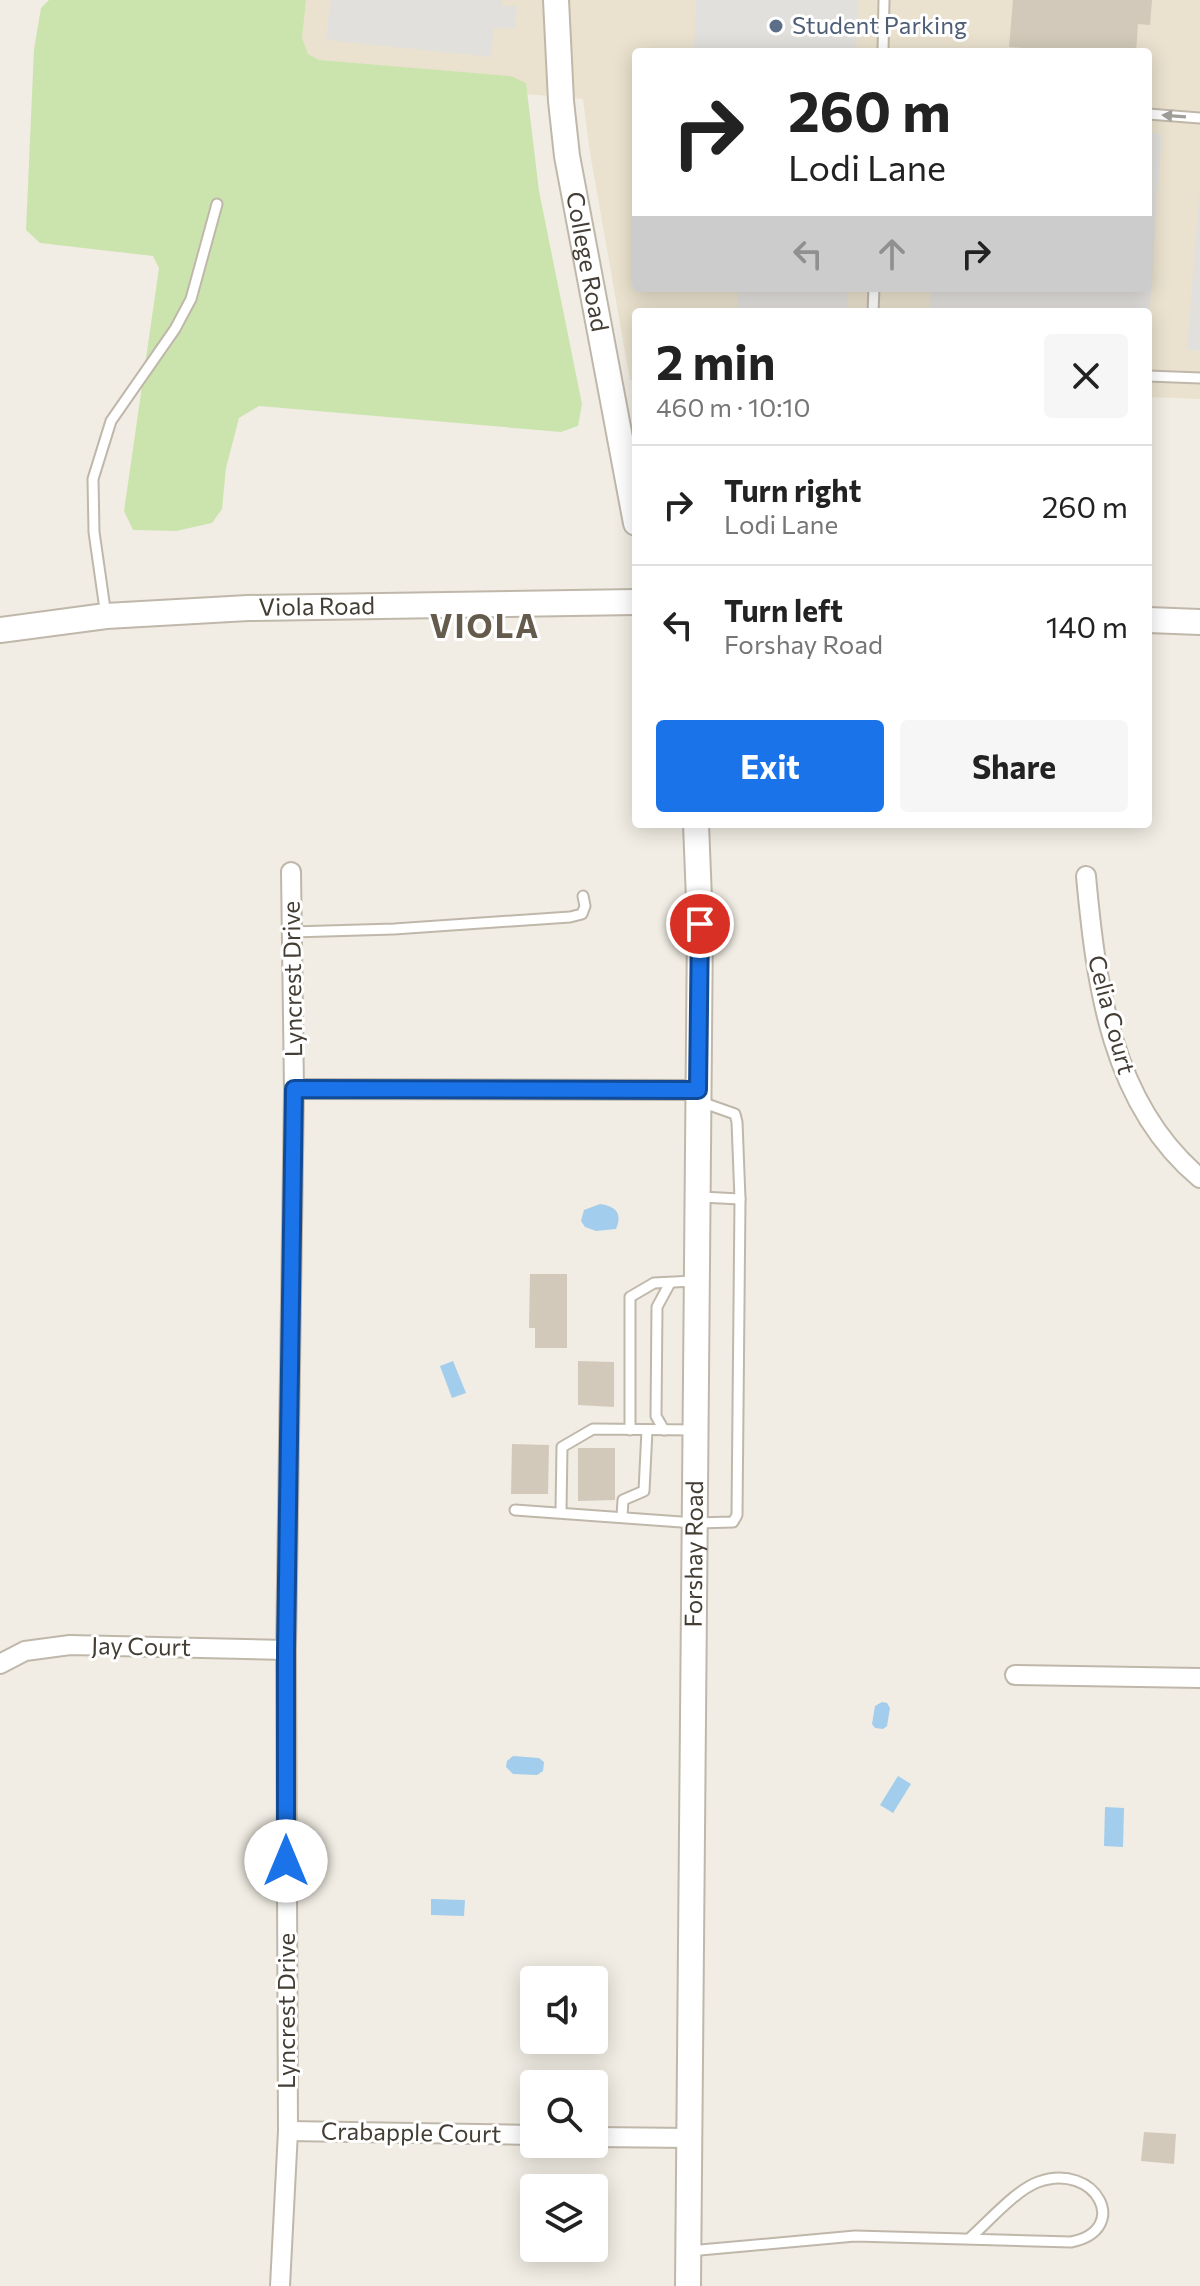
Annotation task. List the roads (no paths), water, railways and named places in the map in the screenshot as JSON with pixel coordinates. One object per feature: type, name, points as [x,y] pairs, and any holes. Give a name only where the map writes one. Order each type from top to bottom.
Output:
[{"type":"street","name":"College Road","points":[[556,0],[567,156],[632,502]]},
{"type":"street","name":"Viola Road","points":[[0,630],[106,616],[248,608],[632,602]]},
{"type":"street","points":[[1152,620],[1200,622]]},
{"type":"street","name":"Forshay Road","points":[[688,2286],[700,873],[696,828]]},
{"type":"street","name":"Lyncrest Drive","points":[[280,2286],[288,2131],[286,1650],[294,1089],[291,872]]},
{"type":"street","name":"Celia Court","points":[[1086,876],[1099,979],[1122,1067],[1141,1109],[1179,1160],[1200,1178]]},
{"type":"street","points":[[294,1089],[698,1096]]},
{"type":"street","name":"Jay Court","points":[[0,1664],[25,1651],[70,1645],[286,1650]]},
{"type":"street","points":[[1015,1675],[1200,1678]]},
{"type":"street","name":"Crabapple Court","points":[[288,2131],[520,2135]]},
{"type":"street","points":[[608,2137],[690,2138]]},
{"type":"lane","points":[[883,48],[884,0]]},
{"type":"lane","points":[[1152,114],[1200,118]]},
{"type":"lane","points":[[106,616],[94,532],[93,479],[111,421],[175,329],[191,299],[217,204]]},
{"type":"lane","points":[[1152,376],[1200,378]]},
{"type":"lane","points":[[292,932],[394,929],[570,917],[582,914],[585,906],[583,896]]},
{"type":"lane","points":[[515,1510],[695,1523],[733,1522],[737,1515],[740,1199],[737,1122],[735,1114],[698,1096]]},
{"type":"lane","points":[[697,1196],[740,1199]]},
{"type":"lane","points":[[630,1430],[630,1297],[654,1283],[696,1281]]},
{"type":"lane","points":[[664,1430],[656,1416],[657,1307],[670,1283]]},
{"type":"lane","points":[[561,1511],[562,1447],[593,1429],[695,1430]]},
{"type":"lane","points":[[622,1516],[623,1500],[644,1491],[647,1430]]},
{"type":"lane","points":[[689,2251],[855,2236],[1056,2243],[1085,2239],[1095,2233],[1102,2222],[1102,2207],[1083,2181],[1073,2178],[1039,2181],[970,2238]]},
{"type":"water","points":[[600,1204],[616,1211],[619,1219],[616,1229],[596,1231],[585,1227],[581,1221],[584,1210]]},
{"type":"water","points":[[453,1361],[466,1393],[452,1398],[440,1366]]},
{"type":"water","points":[[882,1702],[890,1708],[887,1726],[883,1729],[875,1728],[872,1724],[875,1706]]},
{"type":"water","points":[[513,1756],[539,1758],[544,1762],[543,1771],[537,1775],[513,1774],[506,1767]]},
{"type":"water","points":[[898,1776],[911,1784],[893,1813],[880,1805]]},
{"type":"water","points":[[1105,1807],[1124,1808],[1123,1847],[1104,1846]]},
{"type":"water","points":[[431,1899],[465,1900],[464,1916],[431,1915]]},
{"type":"place","name":"Student Parking","points":[[776,26]]},
{"type":"district","name":"VIOLA","points":[[485,627]]}]
